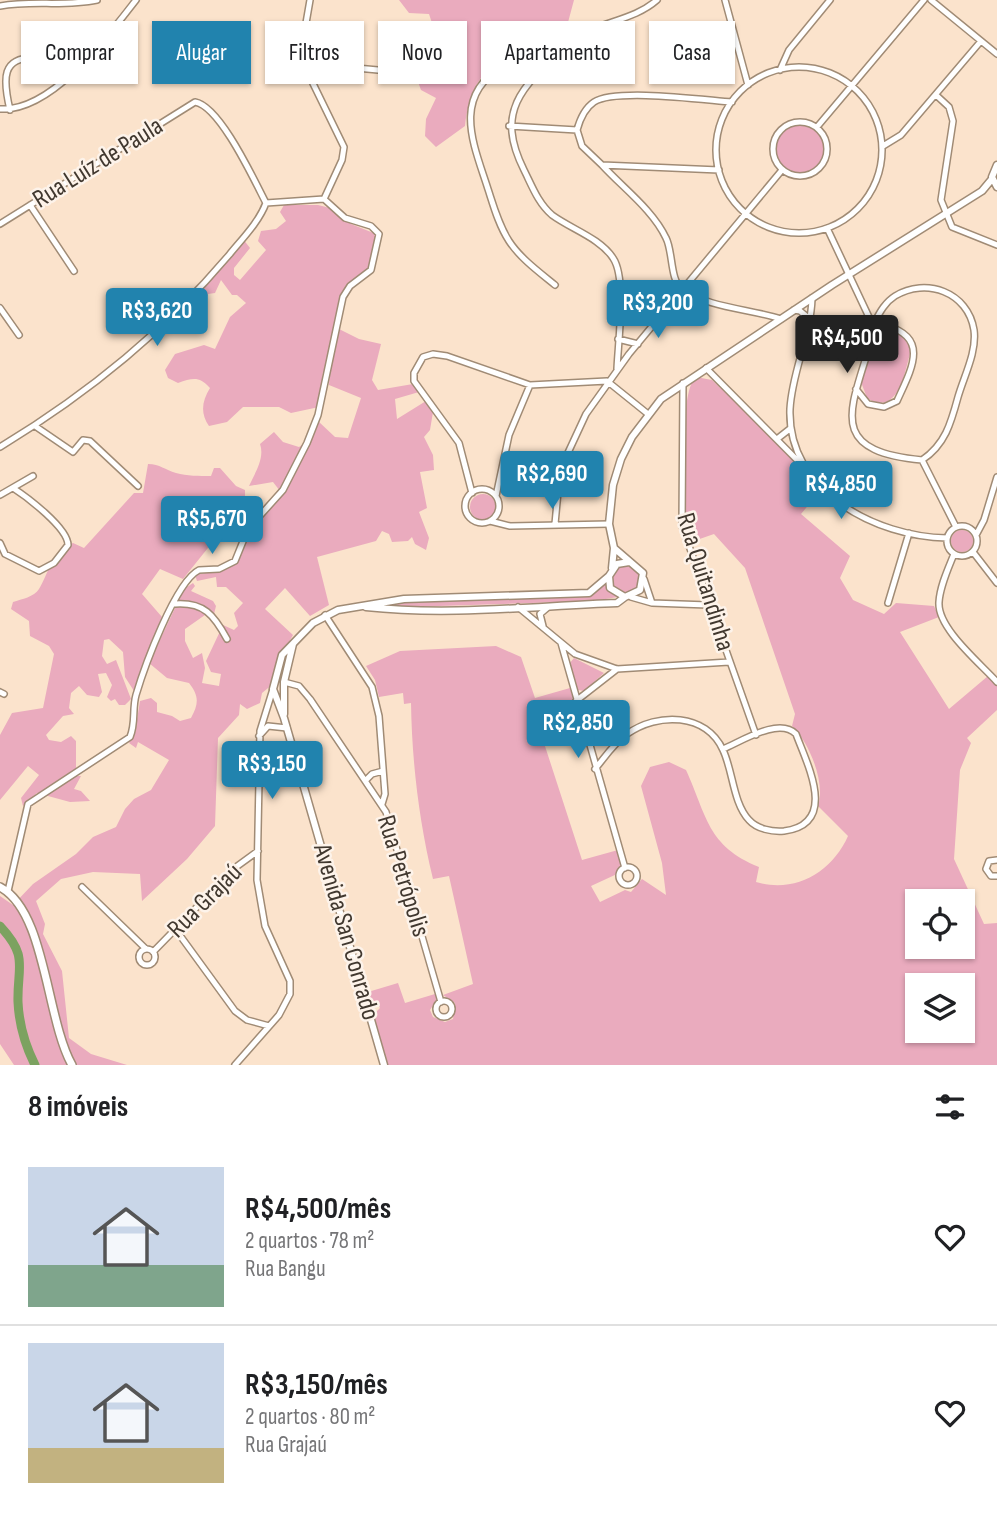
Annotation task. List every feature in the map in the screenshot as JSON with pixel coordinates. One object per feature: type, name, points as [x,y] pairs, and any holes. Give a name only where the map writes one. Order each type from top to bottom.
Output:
[{"type":"main road","points":[[0,887],[18,901],[34,935],[54,1021],[72,1065]]},
{"type":"street","points":[[0,6],[24,1],[68,3],[97,0]]},
{"type":"street","points":[[121,21],[136,0]]},
{"type":"street","points":[[306,21],[310,0]]},
{"type":"street","points":[[618,21],[635,15],[657,0]]},
{"type":"street","points":[[726,0],[748,85]]},
{"type":"street","points":[[780,70],[789,50],[830,0]]},
{"type":"street","points":[[817,127],[923,0]]},
{"type":"street","points":[[931,0],[997,54]]},
{"type":"street","points":[[883,146],[891,144],[901,135],[981,41]]},
{"type":"street","points":[[10,110],[5,79],[9,67],[21,60]]},
{"type":"street","points":[[808,67],[825,71],[852,86],[870,106],[883,146],[880,169],[870,193],[859,208],[827,228],[809,233],[776,230],[744,212],[729,195],[719,170],[717,136],[732,102],[748,85],[780,70],[808,67]]},
{"type":"street","points":[[0,109],[10,110],[60,84]]},
{"type":"street","points":[[313,84],[344,147],[342,160],[324,199]]},
{"type":"street","points":[[484,84],[477,93],[469,118],[473,144],[500,225],[517,251],[555,285]]},
{"type":"street","points":[[531,84],[515,103],[509,126],[513,149],[538,200],[551,214],[603,247],[614,258],[619,270],[617,369]]},
{"type":"street","points":[[936,95],[949,107],[953,121],[941,200],[946,213],[952,227],[997,245]]},
{"type":"street","points":[[732,102],[605,97],[587,108],[577,130],[582,146],[659,226],[667,239],[676,279],[682,289],[710,300],[781,319]]},
{"type":"street","name":"Rua Luíz de Paula","points":[[0,224],[195,102],[208,107],[231,139],[266,203]]},
{"type":"street","points":[[798,121],[817,127],[827,149],[822,166],[807,176],[789,174],[782,170],[773,154],[773,145],[781,129],[798,121]]},
{"type":"street","points":[[509,126],[577,130]]},
{"type":"street","points":[[602,165],[719,170]]},
{"type":"street","points":[[982,191],[992,179],[997,165]]},
{"type":"street","points":[[616,181],[622,167]]},
{"type":"street","points":[[555,524],[557,489],[567,452],[607,382],[744,212],[782,170]]},
{"type":"street","points":[[708,605],[652,603],[628,597],[610,588],[609,576],[614,548],[610,524],[613,485],[621,459],[648,414],[661,399],[683,383],[812,298],[982,191],[997,187],[992,179]]},
{"type":"street","points":[[0,447],[35,426],[117,366],[202,287],[253,225],[266,203],[324,199],[345,218],[371,226],[379,234],[371,270],[350,286],[343,297],[318,415],[296,468],[278,497],[248,529],[235,561],[228,566],[194,572],[148,655],[135,698],[130,737],[28,804],[8,891]]},
{"type":"street","points":[[30,205],[74,271]]},
{"type":"street","points":[[827,228],[876,332]]},
{"type":"street","points":[[856,389],[868,404],[884,407],[897,401],[915,350],[907,333],[887,326],[876,332],[856,389],[851,419],[862,443],[880,455],[922,460],[938,446],[948,430],[972,354],[974,340],[971,319],[959,300],[948,292],[915,287],[893,297],[881,309],[873,325]]},
{"type":"street","points":[[804,467],[792,428],[792,394],[811,320],[812,298]]},
{"type":"street","points":[[0,308],[19,335]]},
{"type":"street","points":[[794,310],[800,311],[811,320]]},
{"type":"street","points":[[618,339],[638,344]]},
{"type":"street","points":[[472,493],[459,443],[414,381],[418,362],[433,354],[447,356],[530,385],[607,382],[648,414]]},
{"type":"street","points":[[706,368],[784,446],[818,485],[846,509],[909,533],[947,538]]},
{"type":"street","name":"Rua Quitandinha","points":[[683,383],[682,526],[756,735]]},
{"type":"street","points":[[490,521],[499,507],[496,496],[509,435],[530,385]]},
{"type":"street","points":[[35,426],[73,452],[83,440],[90,440],[138,486]]},
{"type":"street","points":[[777,439],[792,428]]},
{"type":"street","points":[[784,446],[795,438]]},
{"type":"street","points":[[922,460],[956,527]]},
{"type":"street","points":[[0,495],[33,476]]},
{"type":"street","points":[[976,536],[985,520],[997,477]]},
{"type":"street","points":[[0,543],[5,554],[38,571],[54,563],[68,545],[66,536],[28,498],[12,488]]},
{"type":"street","points":[[496,496],[486,490],[472,493],[466,502],[466,513],[474,521],[490,521],[510,526],[610,524]]},
{"type":"street","points":[[956,527],[970,528],[976,536],[977,544],[973,552],[962,557],[954,554],[948,547],[947,538],[956,527]]},
{"type":"street","points":[[888,603],[909,533]]},
{"type":"street","points":[[614,548],[640,568],[652,603]]},
{"type":"street","points":[[973,552],[997,583]]},
{"type":"street","points":[[954,554],[941,592],[939,612],[947,627],[997,682]]},
{"type":"street","points":[[612,568],[629,562]]},
{"type":"street","points":[[302,689],[273,689],[282,654],[326,615],[344,608],[404,599],[589,593],[609,576]]},
{"type":"street","points":[[361,606],[401,610],[617,603],[640,590],[644,579]]},
{"type":"street","points":[[175,604],[204,607],[215,616],[228,639]]},
{"type":"street","points":[[544,629],[540,614],[552,606]]},
{"type":"street","points":[[518,607],[575,653],[617,669],[729,662]]},
{"type":"street","points":[[326,615],[372,687],[379,716],[385,794],[382,804]]},
{"type":"street","points":[[561,643],[625,867]]},
{"type":"street","points":[[284,682],[293,644]]},
{"type":"street","points":[[576,701],[617,669]]},
{"type":"street","points":[[274,679],[302,689]]},
{"type":"street","name":"Avenida San Conrado","points":[[284,682],[285,719]]},
{"type":"street","name":"Avenida San Conrado","points":[[273,689],[285,719],[384,1065]]},
{"type":"street","name":"Rua Grajaú","points":[[235,1065],[286,1006],[290,988],[260,906],[257,866],[259,736],[273,689]]},
{"type":"street","name":"Rua Petrópolis","points":[[302,689],[382,804],[441,1002]]},
{"type":"street","points":[[262,719],[268,726],[287,727]]},
{"type":"street","points":[[595,769],[630,731],[645,724],[673,720],[700,723],[723,749],[749,820],[762,829],[780,832],[799,826],[816,806],[817,792],[796,734],[790,729],[782,727],[723,749]]},
{"type":"street","points":[[259,736],[268,726]]},
{"type":"street","points":[[366,780],[372,774],[383,771]]},
{"type":"street","name":"Rua Grajaú","points":[[153,951],[236,867],[258,851]]},
{"type":"street","points":[[997,860],[989,861],[986,869],[990,876],[997,876]]},
{"type":"street","points":[[82,887],[146,949],[153,951],[154,961],[145,965],[139,958],[146,949]]},
{"type":"street","points":[[176,930],[235,1011],[247,1020],[269,1026]]},
{"type":"shaded area","points":[[399,0],[574,0],[568,21],[481,21],[481,78],[470,99],[465,126],[436,147],[425,136],[426,119],[436,98],[421,90],[419,84],[467,84],[467,21],[431,21],[429,14],[409,13]]},
{"type":"shaded area","points":[[800,123],[818,130],[825,148],[818,166],[800,173],[782,166],[775,148],[782,130]]},
{"type":"shaded area","points":[[284,205],[318,205],[330,208],[351,224],[376,234],[371,266],[344,289],[335,327],[359,339],[381,344],[372,380],[378,390],[413,384],[419,392],[395,399],[397,419],[426,401],[433,412],[430,430],[424,437],[433,455],[434,470],[420,472],[427,508],[419,512],[429,538],[426,550],[415,544],[412,537],[408,541],[392,542],[389,534],[382,531],[376,541],[317,557],[329,605],[310,616],[285,588],[265,609],[293,635],[282,654],[273,684],[262,693],[260,703],[247,709],[240,704],[239,715],[218,738],[215,826],[187,859],[142,901],[140,874],[93,872],[61,879],[36,901],[45,924],[43,934],[62,971],[69,1038],[91,1054],[127,1065],[14,1065],[0,1044],[0,896],[13,905],[33,884],[76,854],[93,837],[116,827],[125,809],[134,799],[151,790],[169,760],[138,742],[136,748],[129,743],[135,732],[140,701],[151,698],[157,703],[157,712],[180,721],[191,718],[197,700],[189,683],[167,678],[149,663],[184,589],[193,583],[195,586],[191,591],[213,601],[216,606],[213,618],[205,615],[185,629],[185,641],[193,658],[202,653],[205,668],[202,683],[219,686],[221,674],[211,672],[206,661],[223,625],[234,630],[238,626],[234,613],[243,603],[226,587],[217,587],[216,577],[197,581],[195,575],[229,568],[240,558],[250,528],[280,491],[273,482],[249,486],[260,460],[260,444],[274,432],[283,442],[299,447],[312,438],[318,421],[335,437],[348,438],[361,398],[329,385],[330,372],[323,372],[319,407],[291,413],[279,407],[243,407],[227,422],[209,426],[203,407],[210,388],[199,380],[178,383],[168,378],[165,370],[175,354],[204,345],[215,349],[230,317],[246,303],[237,295],[232,295],[221,280],[215,293],[208,294],[196,310],[187,314],[176,314],[243,239],[250,248],[234,268],[234,275],[240,280],[266,250],[258,241],[261,231],[276,229],[286,221],[280,212]]},
{"type":"shaded area","points":[[888,330],[901,333],[911,350],[899,389],[887,402],[878,402],[867,398],[861,382],[876,336]]},
{"type":"shaded area","points":[[696,377],[712,380],[777,442],[821,490],[801,514],[850,556],[840,578],[853,600],[884,614],[896,603],[934,606],[939,617],[900,632],[949,709],[988,676],[997,685],[997,710],[967,738],[971,743],[960,770],[954,859],[968,889],[905,889],[905,959],[975,959],[975,904],[984,924],[997,923],[997,1065],[384,1065],[374,1014],[380,1008],[377,1002],[372,1004],[368,992],[398,983],[405,1003],[435,994],[437,999],[430,1010],[433,1017],[445,1022],[453,1019],[455,1003],[443,995],[473,984],[449,876],[433,879],[428,857],[417,792],[411,703],[404,704],[403,693],[379,697],[375,680],[366,666],[400,651],[496,646],[521,657],[535,698],[570,688],[581,728],[543,740],[582,860],[618,850],[622,868],[617,874],[591,886],[600,902],[625,890],[631,892],[642,879],[666,895],[662,863],[641,786],[650,767],[669,762],[686,770],[711,828],[719,839],[742,859],[759,867],[756,882],[785,885],[811,877],[832,860],[848,836],[818,806],[818,775],[810,752],[792,726],[795,714],[745,568],[714,534],[691,542],[687,532],[684,450],[690,386]]},
{"type":"shaded area","points":[[148,464],[193,476],[211,476],[214,468],[220,468],[236,486],[245,490],[245,496],[224,515],[228,523],[183,579],[160,569],[142,594],[162,617],[134,691],[125,677],[123,652],[109,639],[104,640],[102,656],[107,664],[116,660],[131,699],[125,705],[119,705],[115,699],[111,701],[107,697],[112,685],[106,673],[98,674],[102,692],[99,697],[87,695],[79,686],[71,693],[69,708],[74,714],[63,716],[46,735],[49,740],[61,742],[71,736],[76,741],[76,776],[81,776],[74,789],[81,791],[90,801],[70,802],[37,793],[23,806],[21,798],[39,775],[28,766],[0,800],[0,735],[12,713],[43,708],[54,654],[49,646],[30,636],[29,621],[11,609],[13,602],[37,592],[60,552],[73,543],[84,548],[134,493],[143,493]]},
{"type":"shaded area","points":[[483,494],[492,498],[496,507],[492,516],[483,520],[474,516],[470,507],[474,498]]},
{"type":"shaded area","points":[[958,530],[966,530],[973,537],[973,545],[966,552],[958,552],[951,545],[951,537]]},
{"type":"shaded area","points":[[626,566],[636,570],[640,580],[636,590],[626,594],[616,590],[612,580],[616,570]]},
{"type":"shaded area","points":[[607,580],[612,593],[618,597],[593,601],[408,607],[381,606],[379,602],[590,595]]},
{"type":"shaded area","points":[[574,658],[604,673],[584,691],[578,690],[569,664]]},
{"type":"waterway","points":[[0,926],[18,954],[20,1018],[25,1042],[35,1065]]}]
